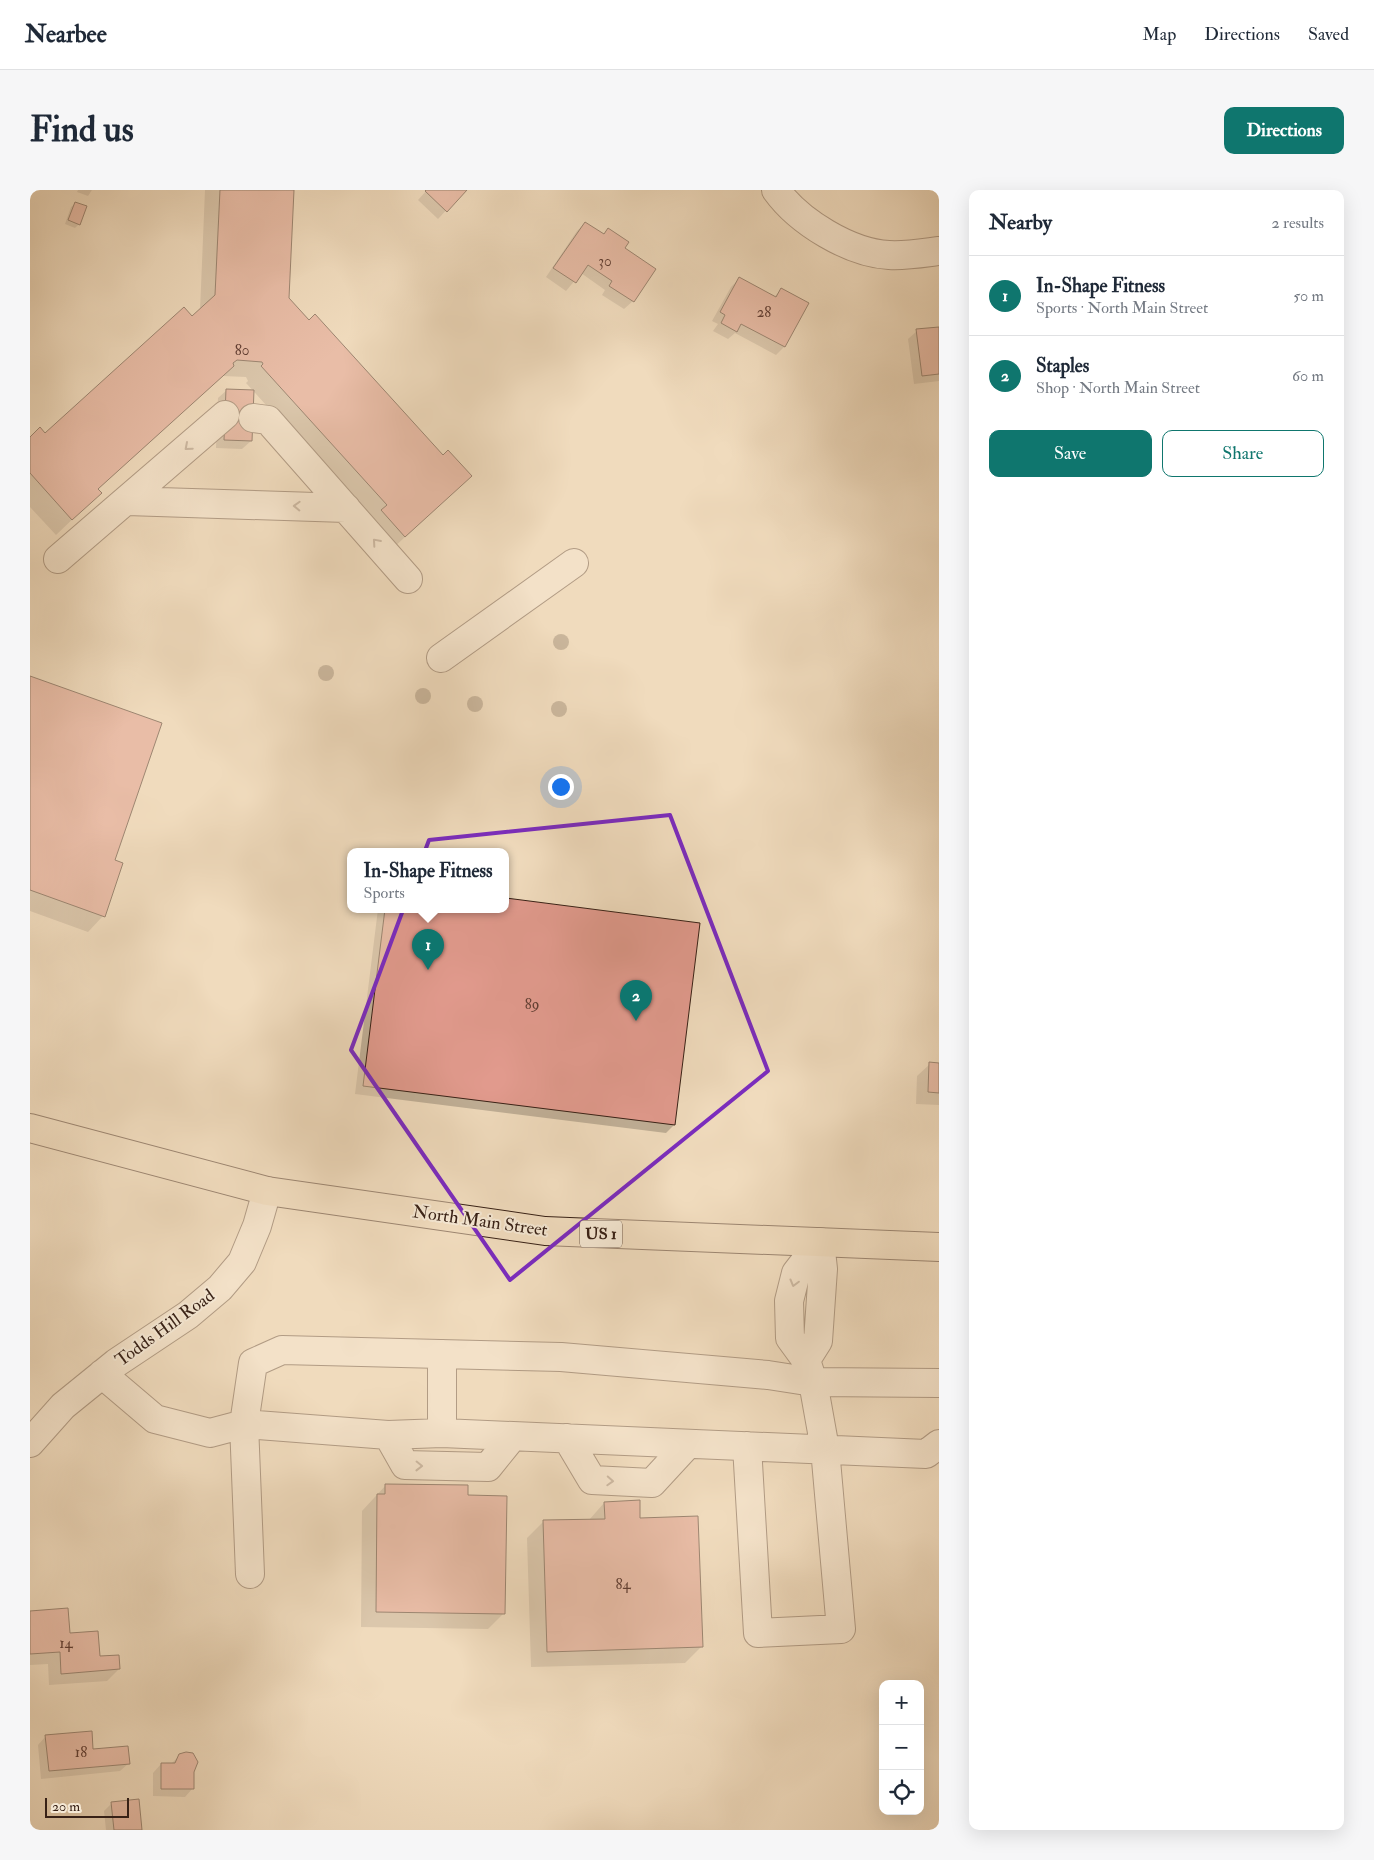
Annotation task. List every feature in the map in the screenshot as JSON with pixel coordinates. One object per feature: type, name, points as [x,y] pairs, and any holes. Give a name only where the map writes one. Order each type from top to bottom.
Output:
[{"type":"main road","name":"North Main Street","points":[[30,1128],[267,1191],[545,1231],[939,1247]]},
{"type":"street","points":[[776,190],[806,219],[835,239],[861,250],[889,255],[939,251]]},
{"type":"street","points":[[58,559],[225,415]]},
{"type":"street","points":[[253,418],[268,420],[408,579]]},
{"type":"street","points":[[127,501],[346,508]]},
{"type":"street","points":[[442,658],[574,563]]},
{"type":"street","name":"Todds Hill Road","points":[[30,1443],[63,1406],[102,1374],[188,1315],[220,1288],[242,1262],[257,1226],[267,1191]]},
{"type":"street","points":[[747,1446],[758,1633],[841,1629],[825,1449],[809,1371],[818,1341],[823,1269],[820,1242]]},
{"type":"street","points":[[250,1574],[244,1424],[253,1363],[282,1350],[561,1357],[768,1376],[809,1371],[939,1383]]},
{"type":"street","points":[[442,1354],[442,1433]]},
{"type":"street","points":[[102,1374],[155,1419],[210,1433],[244,1424],[388,1435],[442,1433],[926,1454],[939,1444]]},
{"type":"street","points":[[388,1435],[405,1465],[488,1467],[513,1436]]},
{"type":"street","points":[[567,1438],[592,1480],[652,1483],[688,1444]]},
{"type":"highlighted area","points":[[670,815],[768,1071],[510,1280],[351,1050],[429,840]]},
{"type":"building","points":[[220,190],[294,190],[289,298],[309,320],[315,314],[443,455],[448,450],[472,476],[405,537],[381,510],[387,505],[261,366],[262,362],[237,360],[233,363],[234,366],[98,489],[102,493],[72,520],[30,473],[30,437],[40,427],[45,433],[184,307],[192,316],[215,295]]},
{"type":"building","points":[[426,190],[467,190],[447,212]]},
{"type":"building","points":[[75,202],[87,206],[80,225],[68,220]]},
{"type":"building","points":[[585,222],[604,234],[608,228],[629,242],[625,248],[656,269],[634,302],[609,286],[612,281],[588,265],[576,283],[553,268]]},
{"type":"building","points":[[739,277],[776,297],[781,288],[809,303],[785,347],[741,324],[737,332],[721,323],[725,315],[720,312]]},
{"type":"building","points":[[939,327],[939,374],[922,376],[916,329]]},
{"type":"building","points":[[226,389],[254,390],[252,441],[224,440]]},
{"type":"building","points":[[30,676],[162,723],[115,860],[123,863],[105,917],[30,890]]},
{"type":"building","points":[[509,898],[700,923],[675,1125],[363,1086],[385,913],[509,913]]},
{"type":"building","points":[[929,1062],[939,1063],[939,1093],[928,1092]]},
{"type":"building","points":[[385,1484],[468,1485],[468,1495],[507,1496],[505,1614],[376,1612],[377,1494],[385,1494]]},
{"type":"building","points":[[640,1500],[640,1518],[698,1516],[703,1647],[547,1652],[543,1520],[605,1519],[604,1502]]},
{"type":"building","points":[[68,1608],[70,1633],[98,1631],[100,1656],[119,1655],[120,1669],[61,1674],[60,1652],[30,1654],[30,1611]]},
{"type":"building","points":[[92,1731],[93,1749],[128,1746],[130,1764],[49,1771],[45,1735]]},
{"type":"building","points":[[193,1753],[198,1762],[194,1772],[194,1789],[161,1789],[161,1763],[175,1763],[179,1754]]},
{"type":"building","points":[[139,1799],[142,1830],[114,1830],[111,1802]]},
{"type":"place","name":"In-Shape Fitness","points":[[428,970]]},
{"type":"place","name":"Staples","points":[[636,1021]]}]
